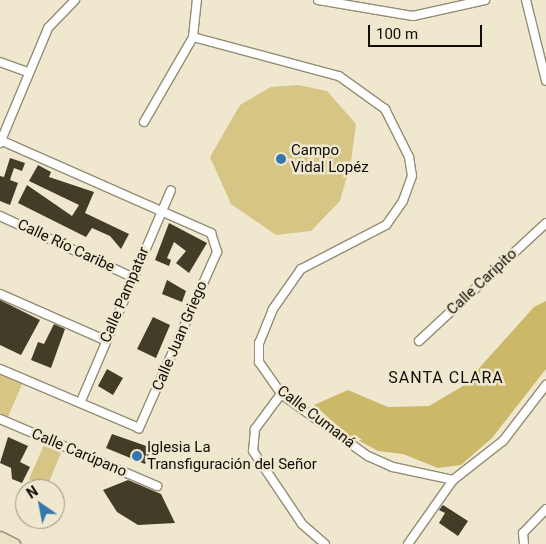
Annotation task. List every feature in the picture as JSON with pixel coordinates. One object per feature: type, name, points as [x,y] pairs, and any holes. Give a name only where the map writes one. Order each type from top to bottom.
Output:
[{"type":"main road","points":[[0,537],[14,544]]},
{"type":"street","points":[[75,0],[48,28],[27,72],[0,141],[162,212]]},
{"type":"street","points":[[144,122],[193,37],[197,0]]},
{"type":"street","points":[[318,0],[413,16],[485,0]]},
{"type":"street","points":[[526,0],[546,81]]},
{"type":"street","name":"Calle Cumaná","points":[[193,37],[312,66],[346,81],[384,109],[409,157],[412,176],[403,201],[386,225],[301,270],[273,309],[259,343],[260,362],[281,394],[368,456],[393,467],[453,480]]},
{"type":"street","points":[[0,62],[27,72]]},
{"type":"street","name":"Calle Pampatar","points":[[81,401],[105,340],[171,190]]},
{"type":"street","name":"Calle Juan Griego","points":[[81,401],[140,428],[217,252],[211,233],[162,212]]},
{"type":"street","name":"Calle Río Caribe","points":[[0,216],[132,277]]},
{"type":"street","name":"Calle Caripito","points":[[419,342],[546,223]]},
{"type":"street","points":[[0,294],[105,340]]},
{"type":"street","points":[[0,369],[81,401]]},
{"type":"street","points":[[408,544],[453,480],[503,440],[546,385]]},
{"type":"street","points":[[281,394],[255,429],[253,451],[302,524],[325,544]]},
{"type":"street","name":"Calle Carúpano","points":[[0,420],[158,486]]},
{"type":"street","points":[[524,544],[523,533],[546,509]]},
{"type":"shaded area","name":"Campo Vidal Lopéz","points":[[298,85],[327,91],[356,124],[351,162],[340,201],[311,231],[276,235],[231,204],[210,157],[240,105],[271,87]]},
{"type":"shaded area","points":[[546,301],[546,369],[492,438],[461,465],[438,468],[403,454],[378,451],[347,434],[314,405],[348,390],[388,407],[429,406],[463,386],[534,307]]},
{"type":"shaded area","points":[[0,374],[22,384],[8,417],[0,413]]},
{"type":"shaded area","points":[[44,445],[61,453],[50,479],[29,479]]},
{"type":"building","points":[[10,158],[25,163],[22,171],[14,168],[10,180],[18,183],[10,205],[0,201],[0,176],[4,177]]},
{"type":"building","points":[[38,165],[51,172],[49,177],[94,192],[85,213],[129,234],[121,249],[110,236],[92,228],[86,237],[18,203],[27,185],[72,216],[79,205],[29,181]]},
{"type":"building","points":[[169,223],[207,243],[189,273],[176,263],[186,251],[174,242],[167,258],[171,260],[169,266],[155,260]]},
{"type":"building","points":[[167,280],[186,291],[182,302],[162,294]]},
{"type":"building","points":[[0,300],[40,320],[21,355],[0,345]]},
{"type":"building","points":[[153,317],[170,325],[156,358],[137,349]]},
{"type":"building","points":[[54,324],[65,329],[51,368],[31,360],[38,342],[44,344]]},
{"type":"building","points":[[107,369],[123,378],[113,395],[98,386]]},
{"type":"building","name":"Iglesia La Transfiguración del Señor","points":[[112,434],[152,448],[145,464],[106,448]]},
{"type":"building","points":[[8,437],[28,446],[20,462],[30,467],[24,479],[12,479],[11,468],[0,463]]},
{"type":"building","points":[[128,480],[161,494],[175,523],[138,525],[117,512],[103,490]]},
{"type":"building","points":[[443,505],[468,521],[458,536],[439,523],[445,513],[439,510]]},
{"type":"place","name":"Campo Vidal Lopéz","points":[[281,159]]},
{"type":"place","name":"Iglesia La Transfiguración del Señor","points":[[137,456]]},
{"type":"district","name":"SANTA CLARA","points":[[446,378]]}]
